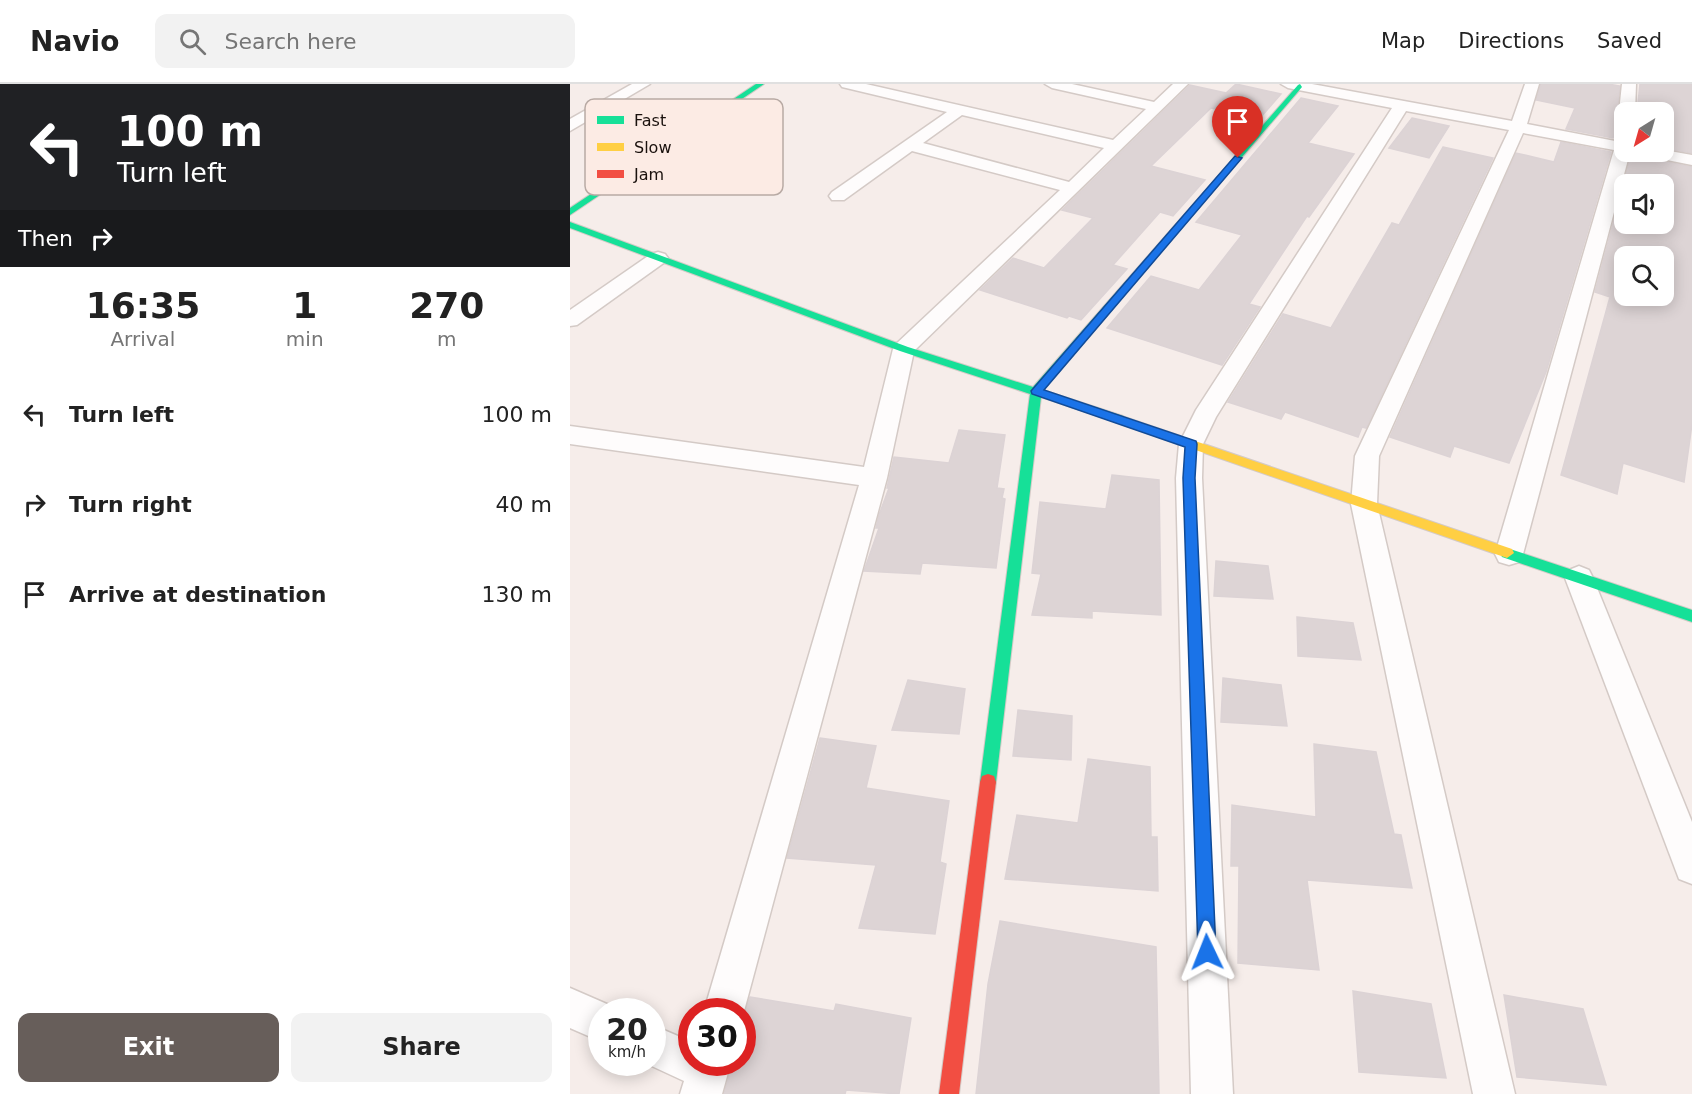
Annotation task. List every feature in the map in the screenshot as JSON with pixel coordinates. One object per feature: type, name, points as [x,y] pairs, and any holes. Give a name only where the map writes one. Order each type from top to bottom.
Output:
[{"type":"street","points":[[617,99],[643,84]]},
{"type":"street","points":[[738,99],[760,84]]},
{"type":"street","points":[[847,84],[1116,146]]},
{"type":"street","points":[[1052,84],[1157,107]]},
{"type":"street","points":[[728,998],[874,478],[904,349],[1181,84]]},
{"type":"street","points":[[1494,1094],[1364,504],[1364,479],[1367,456],[1518,127],[1532,84]]},
{"type":"street","points":[[1628,102],[1629,84]]},
{"type":"street","points":[[949,1094],[1036,391],[1294,85],[1518,127],[1614,141]]},
{"type":"street","points":[[1212,1094],[1189,478],[1191,444],[1204,416],[1402,105]]},
{"type":"street","points":[[838,196],[959,110]]},
{"type":"street","points":[[570,126],[585,117]]},
{"type":"street","points":[[910,145],[1072,188]]},
{"type":"street","points":[[1674,157],[1692,160]]},
{"type":"street","points":[[1509,554],[1619,162]]},
{"type":"street","points":[[570,212],[595,195]]},
{"type":"street","points":[[570,225],[904,349],[1036,391],[1692,616]]},
{"type":"street","points":[[570,320],[658,258]]},
{"type":"street","points":[[570,435],[874,478]]},
{"type":"street","points":[[1579,578],[1692,866]]},
{"type":"street","points":[[570,1008],[588,1016]]},
{"type":"building","points":[[1236,84],[1281,94],[1260,118],[1211,108],[1151,166],[1205,180],[1173,216],[1160,212],[1113,265],[1127,269],[1081,320],[1069,316],[1067,318],[980,290],[1013,258],[1044,268],[1093,218],[1062,210],[1190,85],[1226,93],[1214,104]]},
{"type":"building","points":[[1541,84],[1620,86],[1618,102],[1614,102],[1614,136],[1613,138],[1566,129],[1575,108],[1536,100]]},
{"type":"building","points":[[1640,84],[1692,84],[1692,153],[1674,150],[1674,102],[1638,102]]},
{"type":"building","points":[[1301,98],[1338,106],[1308,143],[1354,154],[1309,217],[1307,216],[1249,304],[1260,307],[1222,365],[1107,328],[1151,276],[1199,290],[1242,235],[1196,222]]},
{"type":"building","points":[[1412,118],[1449,126],[1429,158],[1389,148]]},
{"type":"building","points":[[1561,142],[1611,152],[1546,372],[1509,463],[1454,446],[1450,457],[1390,437],[1516,153],[1554,162]]},
{"type":"building","points":[[1443,147],[1493,158],[1366,428],[1362,427],[1358,437],[1285,412],[1281,419],[1228,402],[1283,314],[1331,328],[1392,223],[1399,225]]},
{"type":"building","points":[[1629,162],[1667,162],[1692,167],[1692,424],[1684,482],[1623,463],[1617,494],[1561,475],[1610,297],[1595,292],[1614,220],[1614,234],[1674,234],[1674,174],[1626,174]]},
{"type":"building","points":[[959,430],[1005,435],[997,488],[1004,489],[1002,498],[1005,499],[996,568],[922,563],[920,574],[864,571],[879,528],[876,528],[889,488],[887,488],[894,457],[949,463]]},
{"type":"building","points":[[1112,475],[1159,480],[1161,615],[1092,611],[1092,618],[1032,615],[1041,574],[1032,573],[1040,502],[1106,509]]},
{"type":"building","points":[[1216,561],[1268,566],[1273,599],[1214,596]]},
{"type":"building","points":[[1297,617],[1353,623],[1361,660],[1298,656]]},
{"type":"building","points":[[1223,678],[1281,685],[1287,726],[1221,722]]},
{"type":"building","points":[[908,680],[965,689],[959,734],[892,730]]},
{"type":"building","points":[[1018,710],[1072,716],[1071,760],[1013,756]]},
{"type":"building","points":[[820,738],[876,746],[866,788],[949,801],[940,862],[946,864],[935,934],[859,928],[876,865],[787,858]]},
{"type":"building","points":[[1314,744],[1376,752],[1394,834],[1401,835],[1412,888],[1307,880],[1319,970],[1238,963],[1239,866],[1231,866],[1232,805],[1316,817]]},
{"type":"building","points":[[1088,759],[1150,767],[1151,837],[1157,837],[1158,891],[1005,879],[1017,815],[1078,823]]},
{"type":"building","points":[[1000,921],[1156,947],[1159,1094],[976,1094],[988,984]]},
{"type":"building","points":[[1353,991],[1431,1004],[1446,1078],[1359,1072]]},
{"type":"building","points":[[1504,995],[1583,1009],[1606,1085],[1517,1077]]},
{"type":"building","points":[[756,998],[834,1011],[836,1004],[911,1018],[899,1094],[846,1090],[845,1094],[724,1094],[729,1076],[756,1076]]},
{"type":"traffic: fast","points":[[739,99],[761,84]]},
{"type":"traffic: fast","points":[[988,782],[1036,391],[1300,86]]},
{"type":"traffic: fast","points":[[570,212],[595,195]]},
{"type":"traffic: fast","points":[[570,225],[904,349],[1119,419]]},
{"type":"traffic: fast","points":[[1507,553],[1692,616]]},
{"type":"traffic: slow","points":[[1119,419],[1507,553]]},
{"type":"traffic: jam","points":[[949,1094],[988,782]]},
{"type":"route","points":[[1207,952],[1189,478],[1191,444],[1036,391],[1238,158]]}]
